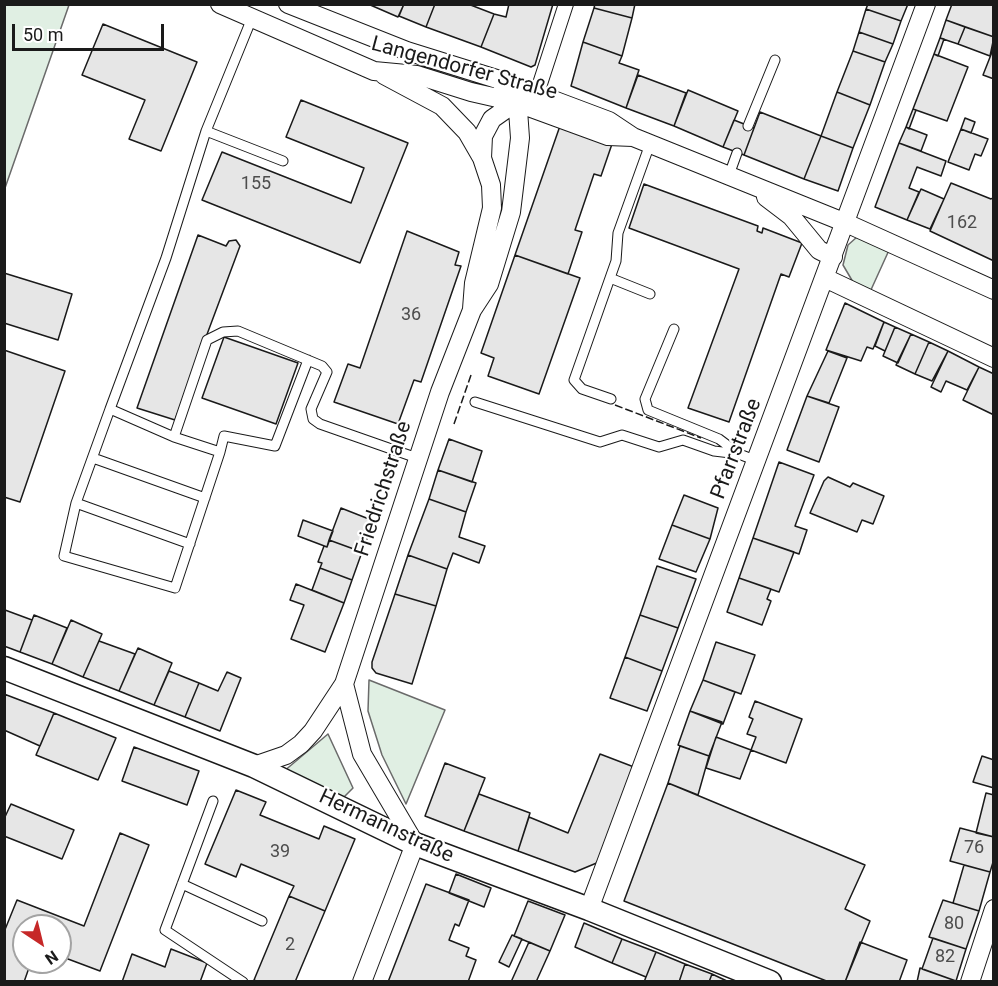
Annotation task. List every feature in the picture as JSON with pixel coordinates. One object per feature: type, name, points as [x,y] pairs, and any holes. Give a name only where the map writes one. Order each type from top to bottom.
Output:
[{"type":"street","name":"Langendorfer Straße","points":[[220,4],[374,70],[409,73],[515,102],[608,135],[633,137]]},
{"type":"street","name":"Langendorfer Straße","points":[[288,4],[407,51],[500,80],[609,121],[633,137],[846,223],[993,290]]},
{"type":"street","points":[[537,93],[566,4]]},
{"type":"street","name":"Pfarrstraße","points":[[589,909],[926,4]]},
{"type":"street","name":"Friedrichstraße","points":[[374,70],[422,93],[442,106],[467,132],[482,158],[490,185],[492,208],[474,283],[472,310]]},
{"type":"street","name":"Friedrichstraße","points":[[254,766],[286,755],[301,744],[313,731],[344,684],[417,458],[472,310],[489,284],[511,212],[520,138],[520,118],[515,102],[500,80]]},
{"type":"street","name":"Friedrichstraße","points":[[482,158],[482,143],[486,129],[498,113],[515,102],[537,93]]},
{"type":"street","points":[[520,138],[526,128],[545,112]]},
{"type":"street","name":"Langendorfer Straße","points":[[747,182],[791,216],[819,250],[833,257]]},
{"type":"street","points":[[825,278],[993,358]]},
{"type":"street","name":"Hermannstraße","points":[[4,668],[254,766],[416,844],[589,909],[770,981]]},
{"type":"street","points":[[344,684],[362,754],[416,844],[362,981]]},
{"type":"street","points":[[970,981],[993,909]]},
{"type":"lane","points":[[252,18],[206,131],[166,258],[76,503],[64,556],[175,588],[224,436],[275,446],[308,360]]},
{"type":"lane","points":[[748,126],[775,60]]},
{"type":"lane","points":[[206,131],[283,161]]},
{"type":"lane","points":[[611,399],[582,389],[574,380],[616,261],[618,233],[650,144]]},
{"type":"lane","points":[[729,175],[738,153]]},
{"type":"lane","points":[[610,278],[650,294]]},
{"type":"lane","points":[[674,329],[645,399],[648,410],[719,439],[739,454],[757,461]]},
{"type":"lane","points":[[174,437],[207,340],[223,332],[237,331],[322,366],[327,372],[311,409],[313,419],[320,424],[417,458]]},
{"type":"lane","points":[[475,402],[600,442],[622,435],[659,447],[683,440],[725,454],[739,454]]},
{"type":"lane","points":[[110,409],[174,437],[220,452]]},
{"type":"lane","points":[[93,458],[205,498]]},
{"type":"lane","points":[[76,503],[190,544]]},
{"type":"lane","points":[[213,801],[165,930],[243,981]]},
{"type":"lane","points":[[182,884],[262,921]]},
{"type":"green space","points":[[4,5],[69,5],[5,188]]},
{"type":"green space","points":[[857,237],[890,248],[870,292],[853,282],[843,265],[848,245]]},
{"type":"green space","points":[[369,680],[445,710],[406,804],[382,755],[368,711]]},
{"type":"green space","points":[[328,734],[353,788],[344,797],[283,772]]},
{"type":"building","points":[[368,4],[404,4],[398,17]]},
{"type":"building","points":[[404,4],[435,4],[426,27],[399,16]]},
{"type":"building","points":[[435,4],[468,4],[494,14],[481,47],[426,27]]},
{"type":"building","points":[[509,4],[553,4],[535,65],[531,67],[481,47],[494,14],[506,17]]},
{"type":"building","points":[[595,4],[635,4],[632,18],[594,8]]},
{"type":"building","points":[[868,4],[908,4],[901,21],[866,9]]},
{"type":"building","points":[[952,4],[994,4],[994,37],[946,20]]},
{"type":"building","points":[[594,8],[632,18],[622,56],[583,42]]},
{"type":"building","points":[[866,9],[901,21],[893,44],[859,32]]},
{"type":"building","points":[[946,20],[965,27],[958,44],[940,38]]},
{"type":"building","points":[[103,24],[197,62],[161,151],[129,139],[145,100],[82,75]]},
{"type":"building","points":[[965,27],[994,37],[990,56],[958,44]]},
{"type":"building","points":[[859,32],[893,44],[885,62],[853,51]]},
{"type":"building","points":[[940,38],[944,39],[938,56],[934,54]]},
{"type":"building","points":[[583,42],[622,56],[619,63],[639,70],[626,108],[571,86]]},
{"type":"building","points":[[994,47],[994,79],[983,75]]},
{"type":"building","points":[[853,51],[885,62],[870,105],[837,92]]},
{"type":"building","points":[[934,54],[968,67],[947,121],[913,109]]},
{"type":"building","points":[[638,75],[686,93],[674,126],[626,108]]},
{"type":"building","points":[[688,90],[738,111],[723,147],[674,126]]},
{"type":"building","points":[[837,92],[870,105],[853,148],[821,136]]},
{"type":"building","points":[[301,100],[408,143],[360,263],[202,200],[222,152],[351,203],[364,168],[286,137]]},
{"type":"building","points":[[913,109],[916,110],[909,129],[906,127]]},
{"type":"building","points":[[760,112],[821,136],[804,179],[744,155]]},
{"type":"building","points":[[965,118],[975,122],[971,133],[961,129]]},
{"type":"building","points":[[734,120],[754,128],[744,155],[723,147]]},
{"type":"building","points":[[561,123],[612,144],[601,176],[594,174],[575,230],[582,232],[568,274],[515,255]]},
{"type":"building","points":[[906,127],[927,135],[921,151],[899,143]]},
{"type":"building","points":[[961,129],[988,139],[981,156],[975,154],[969,170],[948,162]]},
{"type":"building","points":[[821,136],[853,148],[838,191],[804,179]]},
{"type":"building","points":[[899,143],[946,161],[941,176],[917,167],[909,188],[919,192],[907,220],[875,207]]},
{"type":"building","points":[[951,183],[991,199],[994,197],[994,261],[930,231]]},
{"type":"building","points":[[644,184],[758,226],[757,231],[762,233],[763,228],[802,243],[789,277],[781,274],[729,422],[688,408],[739,269],[629,228]]},
{"type":"building","points":[[921,189],[944,199],[930,229],[907,220]]},
{"type":"building","points":[[407,231],[459,252],[455,265],[461,266],[421,382],[414,380],[398,424],[334,402],[348,364],[360,368]]},
{"type":"building","points":[[198,235],[226,246],[229,241],[236,240],[240,246],[175,420],[137,408]]},
{"type":"building","points":[[515,255],[580,278],[539,394],[488,376],[494,358],[481,353]]},
{"type":"building","points":[[4,273],[72,294],[58,340],[4,323]]},
{"type":"building","points":[[845,303],[884,322],[873,349],[867,347],[861,361],[826,350]]},
{"type":"building","points":[[884,322],[895,327],[885,351],[875,346]]},
{"type":"building","points":[[895,327],[911,334],[898,363],[883,356]]},
{"type":"building","points":[[911,334],[929,342],[915,374],[896,365]]},
{"type":"building","points":[[224,337],[298,363],[276,424],[202,398]]},
{"type":"building","points":[[929,342],[948,351],[932,381],[915,374]]},
{"type":"building","points":[[4,350],[65,371],[20,502],[4,497]]},
{"type":"building","points":[[828,351],[847,358],[829,403],[807,396]]},
{"type":"building","points":[[948,351],[979,367],[967,390],[946,381],[941,392],[931,387]]},
{"type":"building","points":[[979,367],[994,374],[994,415],[963,400]]},
{"type":"building","points":[[807,396],[839,407],[819,462],[787,450]]},
{"type":"building","points":[[449,439],[482,451],[472,482],[438,470]]},
{"type":"building","points":[[779,462],[814,475],[795,526],[807,530],[799,554],[753,538]]},
{"type":"building","points":[[438,470],[476,483],[466,512],[429,499]]},
{"type":"building","points":[[828,477],[850,487],[853,483],[884,496],[873,524],[862,520],[857,532],[810,513]]},
{"type":"building","points":[[684,495],[718,508],[710,539],[672,525]]},
{"type":"building","points":[[429,499],[466,512],[459,537],[485,546],[479,563],[453,553],[447,569],[408,555]]},
{"type":"building","points":[[341,508],[374,521],[362,552],[329,540]]},
{"type":"building","points":[[303,520],[333,531],[327,547],[298,536]]},
{"type":"building","points":[[672,525],[710,539],[696,572],[659,559]]},
{"type":"building","points":[[753,538],[794,552],[779,592],[739,578]]},
{"type":"building","points":[[329,540],[362,552],[352,580],[320,568],[322,563],[318,562]]},
{"type":"building","points":[[408,555],[447,569],[436,606],[395,594]]},
{"type":"building","points":[[657,566],[696,579],[678,628],[640,615]]},
{"type":"building","points":[[320,568],[352,580],[344,603],[312,590]]},
{"type":"building","points":[[739,578],[771,589],[767,599],[771,601],[762,625],[727,612]]},
{"type":"building","points":[[296,584],[344,603],[325,652],[291,639],[304,605],[290,600]]},
{"type":"building","points":[[395,594],[436,606],[412,684],[376,673],[372,668]]},
{"type":"building","points":[[5,610],[32,620],[20,652],[4,646]]},
{"type":"building","points":[[34,615],[67,628],[52,664],[20,652]]},
{"type":"building","points":[[640,615],[678,628],[662,671],[625,657]]},
{"type":"building","points":[[71,620],[102,634],[83,677],[52,664]]},
{"type":"building","points":[[99,641],[135,654],[119,691],[83,677]]},
{"type":"building","points":[[716,642],[755,655],[741,694],[703,680]]},
{"type":"building","points":[[138,648],[172,663],[154,705],[119,691]]},
{"type":"building","points":[[625,657],[662,671],[647,711],[610,698]]},
{"type":"building","points":[[169,671],[199,683],[185,717],[154,705]]},
{"type":"building","points":[[227,672],[241,678],[220,731],[185,717],[199,683],[218,691]]},
{"type":"building","points":[[703,680],[735,692],[723,724],[690,711]]},
{"type":"building","points":[[4,694],[54,713],[40,746],[4,730]]},
{"type":"building","points":[[755,701],[802,719],[786,763],[751,750],[756,737],[747,734],[753,719],[749,717]]},
{"type":"building","points":[[690,711],[722,722],[709,756],[678,745]]},
{"type":"building","points":[[54,713],[116,738],[98,780],[36,755]]},
{"type":"building","points":[[716,737],[751,750],[740,779],[706,768]]},
{"type":"building","points":[[680,746],[709,756],[698,795],[668,783]]},
{"type":"building","points":[[134,747],[199,771],[187,805],[122,781]]},
{"type":"building","points":[[600,754],[634,767],[599,862],[575,872],[518,851],[529,817],[568,833]]},
{"type":"building","points":[[982,756],[994,760],[994,788],[973,782]]},
{"type":"building","points":[[445,763],[485,778],[464,831],[425,816]]},
{"type":"building","points":[[668,783],[865,865],[845,909],[870,921],[845,982],[829,982],[624,901]]},
{"type":"building","points":[[236,790],[266,802],[260,815],[319,839],[324,826],[355,839],[325,911],[289,896],[294,886],[241,864],[236,877],[205,864]]},
{"type":"building","points":[[986,793],[994,795],[994,837],[976,833]]},
{"type":"building","points":[[479,794],[530,813],[518,851],[464,831]]},
{"type":"building","points":[[11,804],[74,830],[62,859],[4,836],[4,819]]},
{"type":"building","points":[[960,828],[994,837],[994,859],[990,872],[950,861]]},
{"type":"building","points":[[120,833],[149,845],[100,971],[72,960],[72,921],[84,926]]},
{"type":"building","points":[[964,865],[990,872],[979,911],[953,903]]},
{"type":"building","points":[[456,874],[491,888],[484,907],[449,893]]},
{"type":"building","points":[[426,884],[469,900],[459,926],[455,924],[449,940],[469,948],[466,956],[476,960],[468,982],[388,982]]},
{"type":"building","points":[[289,896],[325,911],[295,982],[259,982],[254,980]]},
{"type":"building","points":[[17,900],[53,914],[12,914],[12,974],[27,974],[24,982],[4,982],[4,932]]},
{"type":"building","points":[[943,900],[979,911],[966,949],[929,937]]},
{"type":"building","points":[[528,901],[565,915],[550,951],[514,936]]},
{"type":"building","points":[[584,923],[622,939],[612,963],[575,947]]},
{"type":"building","points":[[512,935],[522,939],[509,967],[499,962]]},
{"type":"building","points":[[933,938],[966,949],[956,981],[922,969]]},
{"type":"building","points":[[622,939],[656,952],[646,977],[612,963]]},
{"type":"building","points":[[529,942],[550,951],[536,982],[511,982]]},
{"type":"building","points":[[860,942],[907,960],[899,982],[845,982]]},
{"type":"building","points":[[171,949],[207,963],[200,982],[122,982],[132,954],[165,967]]},
{"type":"building","points":[[656,952],[685,964],[679,982],[644,982]]},
{"type":"building","points":[[685,964],[712,974],[709,982],[679,982]]},
{"type":"building","points":[[920,968],[956,981],[917,982]]},
{"type":"building","points":[[712,974],[729,982],[709,982]]},
{"type":"fence","points":[[454,424],[471,375]]},
{"type":"fence","points":[[615,405],[701,438]]}]
